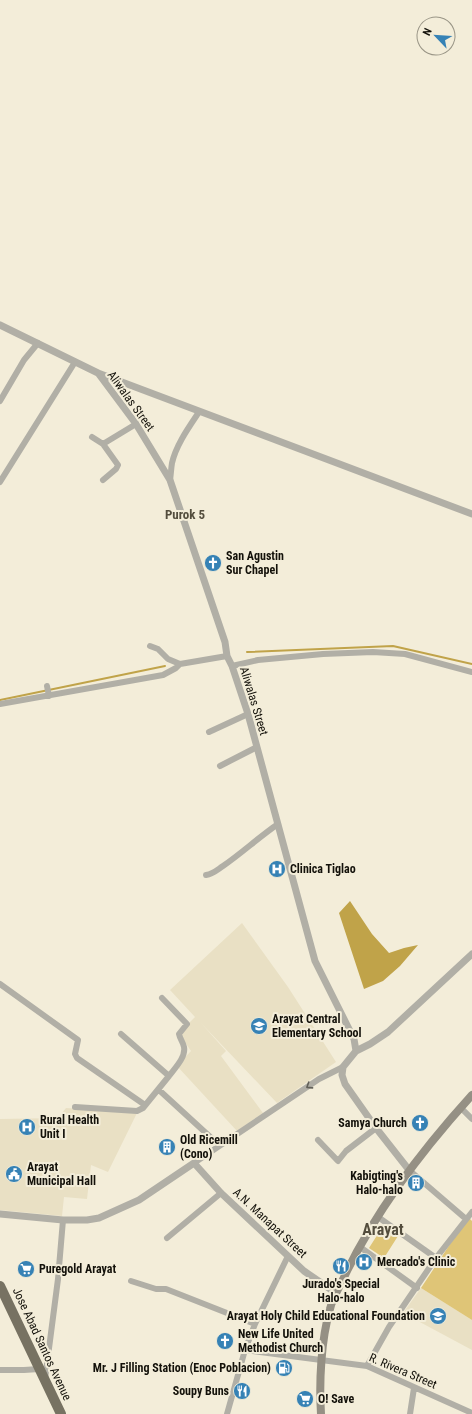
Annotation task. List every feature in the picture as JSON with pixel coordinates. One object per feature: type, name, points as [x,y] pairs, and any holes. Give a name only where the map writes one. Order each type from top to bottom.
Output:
[{"type":"highway","name":"Jose Abad Santos Avenue","points":[[0,1286],[61,1414]]},
{"type":"main road","points":[[321,1414],[319,1388],[326,1324],[330,1307],[336,1293],[360,1247],[409,1170],[460,1108],[472,1096]]},
{"type":"street","points":[[0,325],[98,373],[472,514]]},
{"type":"street","points":[[0,401],[24,360],[38,344]]},
{"type":"street","points":[[0,482],[75,362]]},
{"type":"street","name":"Aliwalas Street","points":[[98,373],[136,424],[170,480],[224,642],[227,656],[232,666],[248,714],[315,961],[354,1039],[356,1051]]},
{"type":"street","points":[[170,480],[172,464],[176,453],[188,429],[199,412]]},
{"type":"street","points":[[102,444],[136,424]]},
{"type":"street","points":[[92,437],[102,444],[118,465],[116,469],[103,480]]},
{"type":"street","points":[[150,646],[158,649],[168,659],[180,664],[227,656]]},
{"type":"street","points":[[232,666],[258,660],[323,654],[373,652],[405,654],[472,672]]},
{"type":"street","points":[[0,704],[163,675],[180,664]]},
{"type":"street","points":[[47,686],[49,695]]},
{"type":"street","points":[[209,732],[248,714]]},
{"type":"street","points":[[220,766],[257,747]]},
{"type":"street","points":[[206,875],[215,872],[278,824]]},
{"type":"street","points":[[0,1214],[63,1220],[87,1220],[99,1218],[139,1200],[219,1145],[343,1066],[356,1051],[388,1032],[472,954]]},
{"type":"street","points":[[0,984],[78,1040],[75,1054],[77,1058],[145,1105]]},
{"type":"street","points":[[75,1107],[137,1111],[143,1108],[159,1090],[184,1053],[184,1045],[179,1037],[179,1034],[187,1024],[162,998]]},
{"type":"street","points":[[121,1034],[169,1076]]},
{"type":"street","points":[[343,1066],[342,1075],[345,1084],[376,1128],[409,1170],[466,1218]]},
{"type":"street","points":[[159,1090],[219,1145]]},
{"type":"street","points":[[460,1108],[472,1119]]},
{"type":"street","points":[[318,1140],[338,1161],[346,1151],[376,1128]]},
{"type":"street","name":"A.N. Manapat Street","points":[[194,1163],[221,1193],[304,1271],[336,1293]]},
{"type":"street","points":[[167,1238],[221,1193]]},
{"type":"street","points":[[367,1366],[389,1327],[436,1258],[472,1212]]},
{"type":"street","points":[[378,1217],[436,1258]]},
{"type":"street","points":[[45,1380],[58,1279],[63,1220]]},
{"type":"street","points":[[360,1247],[417,1288]]},
{"type":"street","points":[[227,1414],[245,1350],[255,1324],[288,1256]]},
{"type":"street","points":[[131,1281],[156,1289],[166,1289],[255,1324]]},
{"type":"street","name":"R. Rivera Street","points":[[245,1350],[367,1366],[472,1413]]},
{"type":"street","points":[[0,1370],[39,1369]]},
{"type":"street","points":[[410,1414],[414,1388]]},
{"type":"shaded area","points":[[350,901],[372,934],[389,953],[418,945],[400,966],[383,981],[364,989],[339,913]]},
{"type":"shaded area","name":"Arayat Central Elementary School","points":[[242,923],[288,987],[336,1062],[277,1103],[201,1023],[226,1051],[221,1056],[263,1113],[237,1131],[177,1066],[191,1051],[180,1035],[195,1017],[170,990]]},
{"type":"shaded area","points":[[66,1108],[137,1113],[108,1172],[91,1165],[87,1199],[64,1197],[62,1216],[0,1210],[0,1119],[58,1118]]},
{"type":"shaded area","points":[[468,1217],[472,1221],[472,1320],[421,1288]]},
{"type":"shaded area","points":[[383,1226],[398,1236],[384,1258],[369,1248]]},
{"type":"shaded area","name":"Arayat Holy Child Educational Foundation","points":[[421,1288],[472,1320],[472,1350],[403,1313]]},
{"type":"waterway","points":[[247,652],[393,646],[472,664]]},
{"type":"waterway","points":[[0,700],[165,666]]},
{"type":"place","name":"San Agustin Sur Chapel","points":[[213,563]]},
{"type":"place","name":"Clinica Tiglao","points":[[277,869]]},
{"type":"place","name":"Arayat Central Elementary School","points":[[259,1026]]},
{"type":"place","name":"Samya Church","points":[[420,1123]]},
{"type":"place","name":"Rural Health Unit I","points":[[27,1127]]},
{"type":"place","name":"Old Ricemill (Cono)","points":[[167,1147]]},
{"type":"place","name":"Arayat Municipal Hall","points":[[14,1174]]},
{"type":"place","name":"Kabigting's Halo-halo","points":[[416,1183]]},
{"type":"place","name":"Mercado's Clinic","points":[[364,1262]]},
{"type":"place","name":"Jurado's Special Halo-halo","points":[[341,1266]]},
{"type":"place","name":"Puregold Arayat","points":[[26,1269]]},
{"type":"place","name":"Arayat Holy Child Educational Foundation","points":[[438,1316]]},
{"type":"place","name":"New Life United Methodist Church","points":[[225,1341]]},
{"type":"place","name":"Mr. J Filling Station (Enoc Poblacion)","points":[[284,1368]]},
{"type":"place","name":"Soupy Buns","points":[[242,1391]]},
{"type":"place","name":"O! Save","points":[[305,1399]]},
{"type":"district","name":"Purok 5","points":[[185,514]]},
{"type":"district","name":"Arayat","points":[[383,1229]]}]
